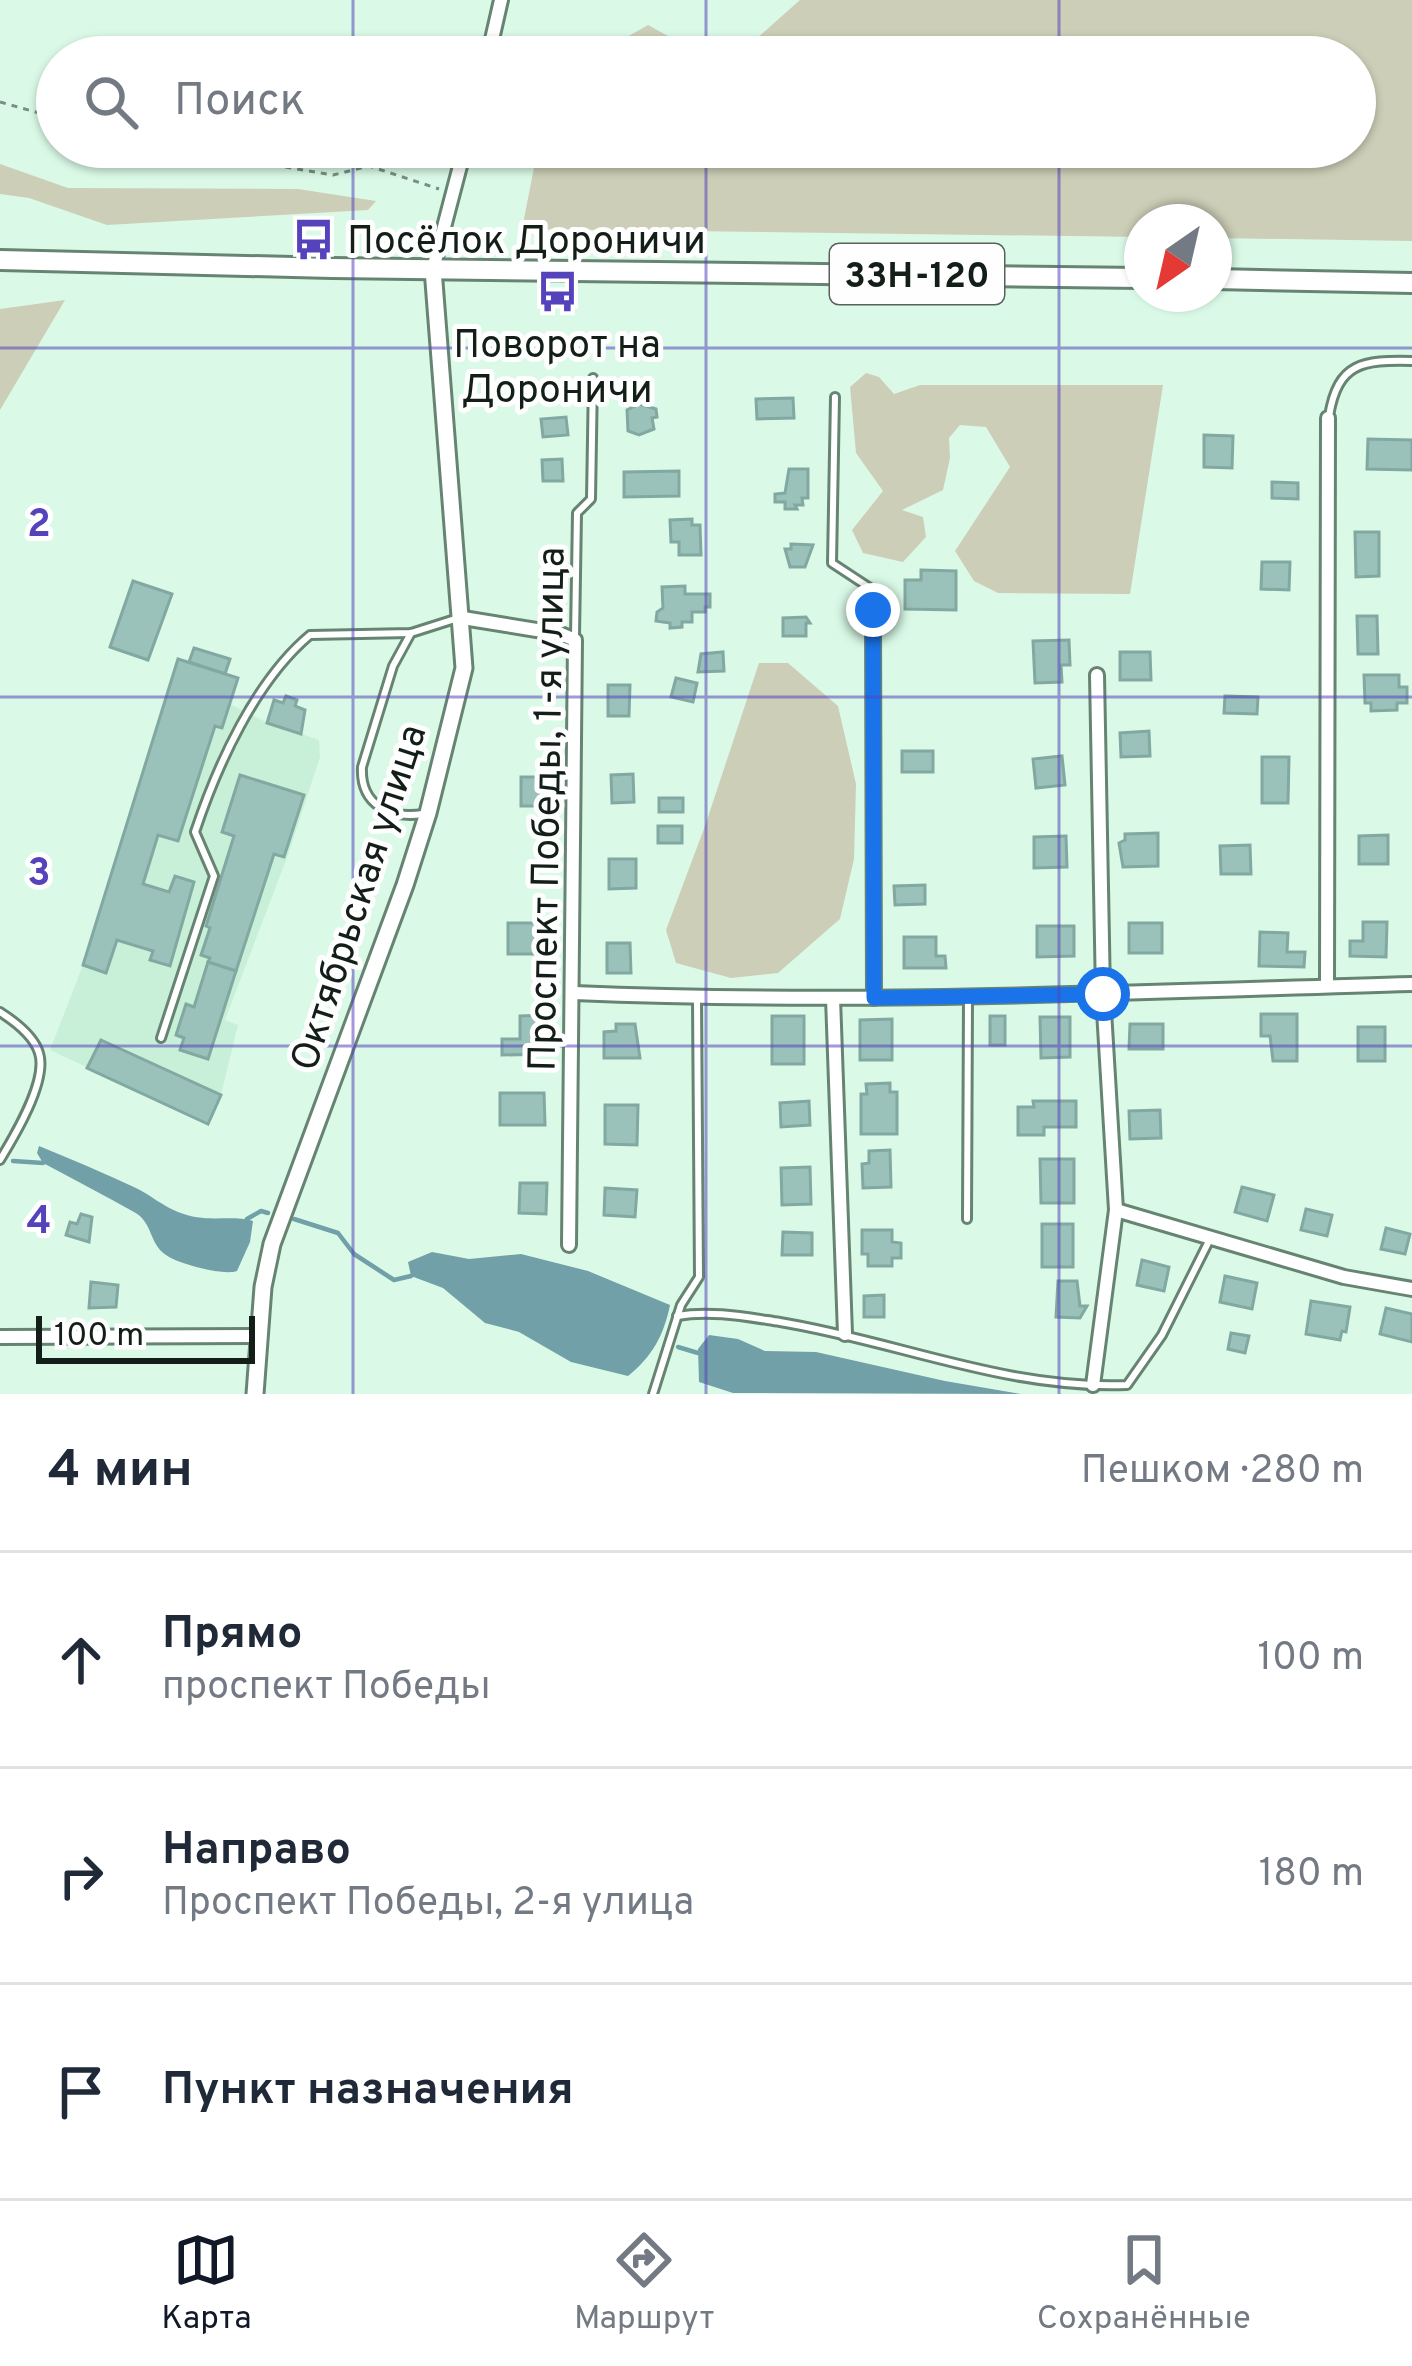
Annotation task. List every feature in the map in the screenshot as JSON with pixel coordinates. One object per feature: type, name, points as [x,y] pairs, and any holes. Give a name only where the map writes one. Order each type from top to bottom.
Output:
[{"type":"main road","name":"33Н-120","points":[[0,260],[1124,278]]},
{"type":"main road","points":[[1232,279],[1412,283]]},
{"type":"street","points":[[493,36],[501,0]]},
{"type":"street","points":[[433,269],[459,168]]},
{"type":"street","name":"Октябрьская улица","points":[[255,1394],[272,1244],[397,907],[428,813],[464,668],[433,269]]},
{"type":"street","points":[[1327,986],[1328,418]]},
{"type":"street","points":[[873,610],[874,998]]},
{"type":"street","points":[[463,617],[574,640]]},
{"type":"street","name":"Проспект Победы, 1-я улица","points":[[569,1245],[574,640]]},
{"type":"street","points":[[1092,1390],[1116,1210],[1103,994],[1097,675]]},
{"type":"street","points":[[574,993],[874,998],[1412,984]]},
{"type":"street","points":[[833,998],[845,1334]]},
{"type":"street","points":[[1116,1210],[1344,1276],[1412,1289]]},
{"type":"street","points":[[0,1337],[259,1336]]},
{"type":"lane","points":[[1328,418],[1335,390],[1348,371],[1360,364],[1412,361]]},
{"type":"lane","name":"Проспект Победы, 1-я улица","points":[[574,640],[578,513],[591,499],[593,378]]},
{"type":"lane","points":[[835,398],[832,563],[870,588],[873,610]]},
{"type":"lane","points":[[161,1038],[214,876],[195,832],[233,736],[310,635],[411,633],[463,617]]},
{"type":"lane","points":[[411,633],[393,667],[361,783],[388,814],[428,813]]},
{"type":"lane","points":[[967,1219],[968,996]]},
{"type":"lane","points":[[653,1394],[677,1316],[699,1277],[697,998]]},
{"type":"lane","points":[[0,1012],[27,1034],[39,1053],[40,1068],[19,1128],[0,1160]]},
{"type":"lane","points":[[677,1316],[748,1317],[845,1334],[1027,1381],[1092,1390],[1127,1385],[1145,1363],[1211,1238]]},
{"type":"path","points":[[0,102],[36,112]]},
{"type":"path","points":[[287,168],[333,176],[362,168]]},
{"type":"path","points":[[375,168],[452,194]]},
{"type":"shaded area","points":[[800,0],[1412,0],[1412,241],[1232,238],[1232,204],[1124,204],[1124,237],[522,229],[534,168],[1376,168],[1376,36],[760,36]]},
{"type":"shaded area","points":[[648,25],[668,36],[629,36]]},
{"type":"shaded area","points":[[0,164],[68,188],[298,189],[376,201],[368,210],[107,225],[29,198],[0,194]]},
{"type":"shaded area","points":[[65,300],[0,410],[0,309]]},
{"type":"shaded area","points":[[866,373],[879,377],[894,394],[920,385],[1163,385],[1130,594],[998,593],[974,581],[955,551],[1010,467],[986,427],[960,425],[949,438],[943,490],[902,510],[923,517],[926,537],[903,562],[863,553],[852,530],[883,491],[856,453],[850,387]]},
{"type":"shaded area","points":[[178,659],[238,678],[230,704],[266,722],[274,700],[283,702],[286,696],[297,700],[296,706],[305,710],[302,734],[319,740],[320,757],[288,855],[225,1020],[238,1025],[221,1095],[208,1124],[50,1050],[83,965]]},
{"type":"shaded area","points":[[759,663],[788,663],[838,706],[856,784],[854,859],[840,919],[778,973],[731,978],[676,963],[666,930]]},
{"type":"water","points":[[39,1146],[136,1188],[178,1212],[253,1221],[237,1271],[201,1268],[166,1255],[140,1216],[43,1163]]},
{"type":"water","points":[[432,1252],[469,1259],[521,1254],[588,1271],[670,1305],[650,1353],[628,1376],[571,1362],[519,1332],[485,1323],[443,1288],[411,1276],[408,1262]]},
{"type":"water","points":[[709,1335],[738,1339],[765,1351],[816,1352],[1021,1394],[733,1393],[699,1382],[698,1349]]},
{"type":"building","points":[[793,398],[794,418],[757,419],[756,399]]},
{"type":"building","points":[[639,404],[656,409],[657,417],[652,418],[654,429],[639,435],[628,431],[627,410]]},
{"type":"building","points":[[566,417],[568,435],[543,437],[541,419]]},
{"type":"building","points":[[1204,435],[1233,436],[1232,468],[1204,467]]},
{"type":"building","points":[[1368,439],[1412,440],[1412,470],[1367,469]]},
{"type":"building","points":[[562,459],[563,481],[543,481],[542,460]]},
{"type":"building","points":[[789,469],[808,469],[808,498],[802,498],[803,505],[795,505],[797,509],[785,509],[785,502],[775,502],[775,494],[785,493]]},
{"type":"building","points":[[679,471],[679,496],[624,497],[624,472]]},
{"type":"building","points":[[1272,482],[1298,483],[1298,499],[1272,498]]},
{"type":"building","points":[[692,519],[692,525],[700,525],[701,555],[679,555],[679,542],[671,542],[670,520]]},
{"type":"building","points":[[1355,532],[1379,532],[1379,576],[1356,577]]},
{"type":"building","points":[[791,544],[813,545],[805,567],[790,567],[785,549],[791,549]]},
{"type":"building","points":[[1262,562],[1290,562],[1289,590],[1261,589]]},
{"type":"building","points":[[921,570],[956,571],[956,610],[905,609],[905,580],[921,580]]},
{"type":"building","points":[[133,581],[172,594],[148,660],[110,647]]},
{"type":"building","points":[[685,586],[685,594],[710,594],[710,607],[692,612],[692,622],[682,622],[682,627],[670,628],[670,623],[656,621],[663,608],[662,587]]},
{"type":"building","points":[[1357,616],[1377,616],[1378,654],[1358,654]]},
{"type":"building","points":[[806,617],[810,623],[806,623],[806,636],[783,636],[783,618]]},
{"type":"building","points":[[1069,640],[1070,665],[1061,665],[1062,682],[1035,683],[1033,641]]},
{"type":"building","points":[[194,648],[230,659],[225,674],[189,662]]},
{"type":"building","points":[[723,652],[724,671],[698,672],[701,654]]},
{"type":"building","points":[[1120,652],[1150,652],[1151,680],[1120,680]]},
{"type":"building","points":[[178,659],[238,678],[222,728],[215,726],[178,841],[158,835],[143,884],[169,892],[175,876],[194,882],[170,966],[150,960],[153,951],[117,940],[106,973],[83,965]]},
{"type":"building","points":[[1364,675],[1399,675],[1399,687],[1407,687],[1407,703],[1397,703],[1397,710],[1371,711],[1371,703],[1365,703]]},
{"type":"building","points":[[676,678],[697,683],[693,702],[671,697]]},
{"type":"building","points":[[608,685],[630,685],[629,716],[608,716]]},
{"type":"building","points":[[286,696],[305,710],[301,734],[267,723],[274,700],[283,703]]},
{"type":"building","points":[[1225,696],[1258,697],[1257,714],[1224,713]]},
{"type":"building","points":[[1149,731],[1150,756],[1121,757],[1120,733]]},
{"type":"building","points":[[902,751],[933,751],[933,772],[902,772]]},
{"type":"building","points":[[1062,756],[1065,785],[1036,788],[1033,759]]},
{"type":"building","points":[[1262,757],[1289,757],[1288,803],[1262,803]]},
{"type":"building","points":[[633,774],[634,802],[612,803],[611,775]]},
{"type":"building","points":[[240,775],[304,795],[284,857],[274,854],[236,971],[201,955],[234,836],[222,832]]},
{"type":"building","points":[[521,777],[544,777],[544,806],[521,806]]},
{"type":"building","points":[[659,798],[683,798],[683,812],[659,812]]},
{"type":"building","points":[[658,826],[682,826],[682,843],[658,843]]},
{"type":"building","points":[[1158,833],[1158,866],[1123,867],[1119,843],[1125,834]]},
{"type":"building","points":[[1388,835],[1388,864],[1359,864],[1359,836]]},
{"type":"building","points":[[1066,836],[1067,867],[1034,868],[1034,837]]},
{"type":"building","points":[[1250,845],[1251,874],[1221,874],[1220,846]]},
{"type":"building","points":[[609,859],[636,859],[636,888],[609,889]]},
{"type":"building","points":[[925,885],[925,904],[895,905],[894,886]]},
{"type":"building","points":[[1363,922],[1387,922],[1386,957],[1350,956],[1350,941],[1363,941]]},
{"type":"building","points":[[508,923],[553,923],[553,954],[508,954]]},
{"type":"building","points":[[1129,923],[1162,923],[1162,953],[1129,953]]},
{"type":"building","points":[[1037,926],[1074,926],[1074,956],[1037,957]]},
{"type":"building","points":[[1260,932],[1288,933],[1287,952],[1305,952],[1304,967],[1259,966]]},
{"type":"building","points":[[904,937],[936,937],[936,956],[945,956],[946,968],[904,968]]},
{"type":"building","points":[[607,943],[630,943],[631,973],[607,973]]},
{"type":"building","points":[[208,962],[236,971],[208,1059],[180,1050],[184,1038],[176,1035],[186,1004],[194,1007]]},
{"type":"building","points":[[1261,1014],[1297,1014],[1297,1061],[1273,1061],[1270,1036],[1261,1036]]},
{"type":"building","points":[[549,1015],[550,1054],[502,1055],[502,1039],[520,1039],[520,1016]]},
{"type":"building","points":[[772,1016],[804,1016],[804,1064],[772,1064]]},
{"type":"building","points":[[990,1016],[1005,1016],[1005,1045],[990,1045]]},
{"type":"building","points":[[1040,1017],[1070,1017],[1070,1057],[1041,1058]]},
{"type":"building","points":[[892,1019],[892,1060],[860,1060],[860,1020]]},
{"type":"building","points":[[616,1024],[635,1024],[640,1058],[604,1058],[604,1032],[616,1031]]},
{"type":"building","points":[[1130,1024],[1163,1024],[1163,1049],[1129,1049]]},
{"type":"building","points":[[1358,1027],[1385,1027],[1385,1061],[1358,1061]]},
{"type":"building","points":[[101,1040],[221,1095],[208,1124],[87,1068]]},
{"type":"building","points":[[890,1083],[890,1092],[897,1092],[897,1134],[861,1134],[861,1094],[867,1094],[866,1084]]},
{"type":"building","points":[[500,1093],[544,1093],[545,1125],[500,1125]]},
{"type":"building","points":[[809,1101],[810,1125],[781,1127],[780,1103]]},
{"type":"building","points":[[1033,1101],[1076,1101],[1076,1127],[1044,1127],[1044,1135],[1018,1135],[1018,1107],[1034,1107]]},
{"type":"building","points":[[605,1105],[638,1105],[637,1145],[605,1144]]},
{"type":"building","points":[[1160,1110],[1161,1138],[1130,1139],[1129,1111]]},
{"type":"building","points":[[890,1150],[891,1187],[863,1188],[862,1164],[869,1163],[869,1151]]},
{"type":"building","points":[[1040,1159],[1074,1159],[1074,1203],[1041,1203]]},
{"type":"building","points":[[810,1167],[811,1204],[782,1205],[781,1168]]},
{"type":"building","points":[[520,1183],[547,1183],[546,1214],[519,1213]]},
{"type":"building","points":[[1242,1187],[1274,1195],[1267,1221],[1235,1212]]},
{"type":"building","points":[[605,1188],[637,1190],[635,1217],[604,1215]]},
{"type":"building","points":[[1306,1209],[1332,1215],[1327,1236],[1301,1230]]},
{"type":"building","points":[[81,1214],[92,1217],[89,1242],[66,1235],[70,1222],[77,1224]]},
{"type":"building","points":[[1042,1224],[1073,1224],[1073,1267],[1042,1267]]},
{"type":"building","points":[[1386,1228],[1410,1234],[1405,1254],[1381,1249]]},
{"type":"building","points":[[862,1230],[892,1230],[892,1242],[901,1243],[901,1258],[892,1258],[892,1266],[868,1266],[868,1254],[862,1254]]},
{"type":"building","points":[[783,1232],[812,1233],[812,1255],[782,1255]]},
{"type":"building","points":[[1142,1260],[1169,1267],[1164,1291],[1137,1285]]},
{"type":"building","points":[[1225,1276],[1257,1283],[1252,1309],[1220,1302]]},
{"type":"building","points":[[1058,1281],[1077,1281],[1080,1306],[1087,1306],[1080,1318],[1056,1317]]},
{"type":"building","points":[[91,1282],[118,1285],[116,1307],[89,1308]]},
{"type":"building","points":[[884,1295],[884,1317],[864,1317],[864,1296]]},
{"type":"building","points":[[1311,1301],[1350,1307],[1340,1340],[1306,1334]]},
{"type":"building","points":[[1386,1308],[1412,1314],[1412,1342],[1380,1334]]},
{"type":"building","points":[[1231,1333],[1249,1336],[1245,1353],[1228,1349]]},
{"type":"waterway","points":[[13,1161],[43,1163]]},
{"type":"waterway","points":[[247,1219],[261,1211],[268,1213]]},
{"type":"waterway","points":[[294,1219],[338,1233],[354,1254],[394,1280],[411,1276]]},
{"type":"waterway","points":[[678,1347],[698,1353]]},
{"type":"place","name":"Посёлок Дороничи","points":[[313,239]]},
{"type":"place","name":"Поворот на Дороничи","points":[[557,291]]},
{"type":"route","points":[[873,610],[874,998],[1103,994]]}]
